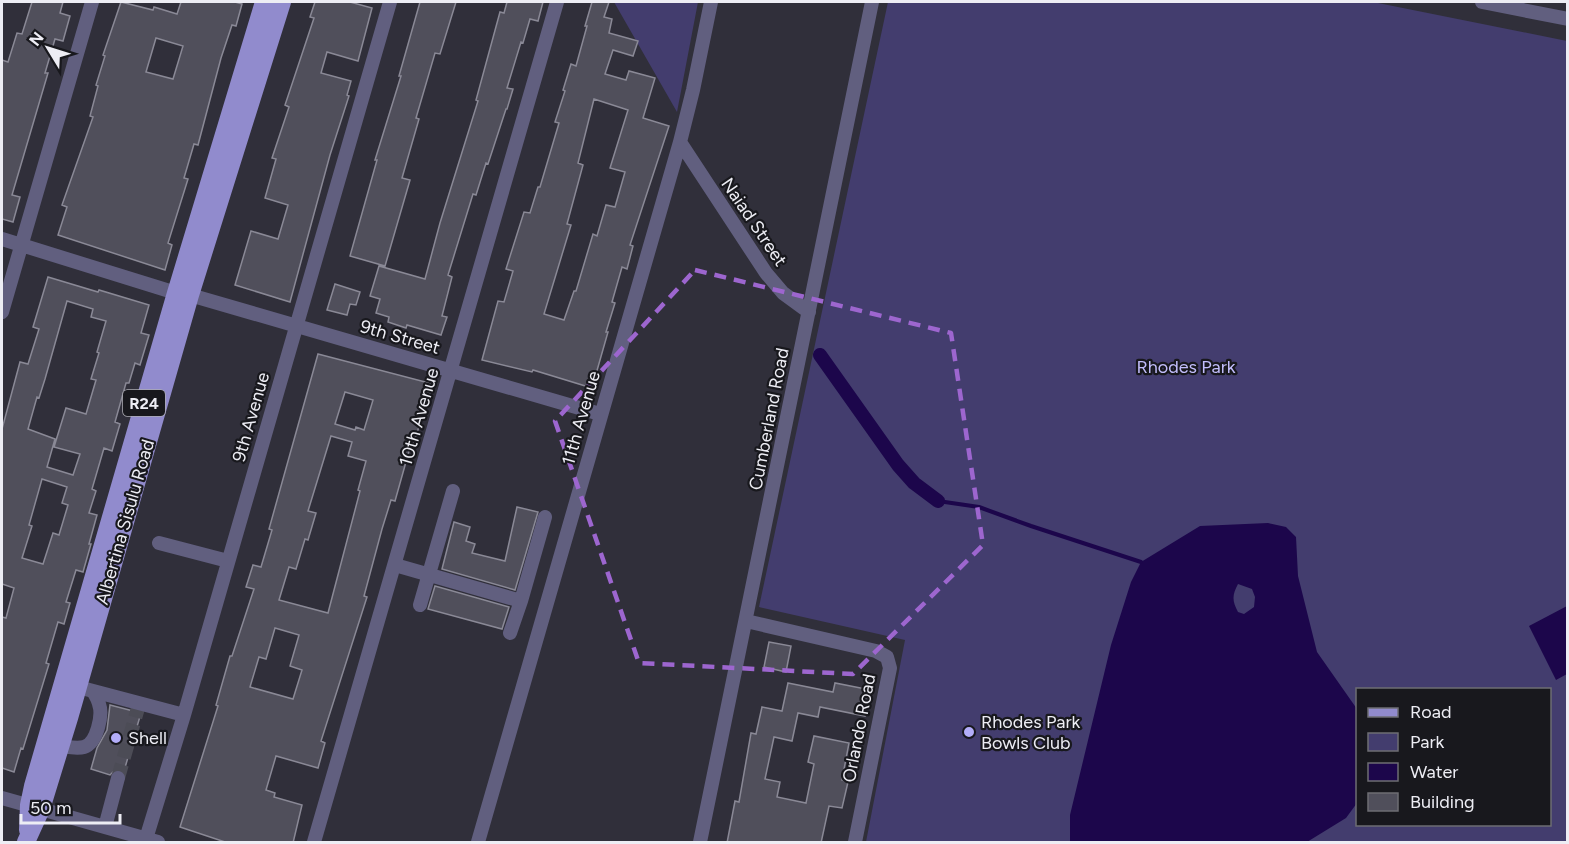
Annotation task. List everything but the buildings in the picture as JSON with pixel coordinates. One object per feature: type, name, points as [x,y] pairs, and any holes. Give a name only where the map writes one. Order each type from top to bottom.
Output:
[{"type":"main road","name":"Albertina Sisulu Road","points":[[35,807],[33,786],[183,294],[264,2]]},
{"type":"main road","name":"Albertina Sisulu Road","points":[[27,839],[35,807],[85,689],[183,294],[282,2]]},
{"type":"street","points":[[2,312],[92,2]]},
{"type":"street","name":"9th Avenue","points":[[150,841],[228,561],[390,2]]},
{"type":"street","name":"10th Avenue","points":[[314,843],[557,2]]},
{"type":"street","name":"11th Avenue","points":[[478,843],[680,142],[711,2]]},
{"type":"street","name":"Cumberland Road","points":[[700,843],[872,2]]},
{"type":"street","points":[[1482,2],[1568,19]]},
{"type":"street","name":"Naiad Street","points":[[680,142],[766,273],[783,293],[809,312]]},
{"type":"street","name":"9th Street","points":[[2,239],[183,294],[600,414]]},
{"type":"street","points":[[420,605],[453,491]]},
{"type":"street","points":[[510,633],[545,517]]},
{"type":"street","points":[[159,543],[228,561]]},
{"type":"street","points":[[395,565],[521,601]]},
{"type":"street","name":"Orlando Road","points":[[746,621],[876,651],[887,657],[890,668],[855,843]]},
{"type":"street","points":[[85,689],[138,706],[184,715]]},
{"type":"street","points":[[60,746],[77,748],[87,746],[92,741],[100,713],[99,703],[85,689]]},
{"type":"street","points":[[105,827],[118,778]]},
{"type":"street","points":[[2,798],[150,841]]},
{"type":"highlighted area","points":[[695,270],[951,333],[983,545],[853,674],[639,663],[555,421]]},
{"type":"green space","points":[[614,2],[698,2],[677,112]]},
{"type":"green space","name":"Rhodes Park","points":[[888,2],[1373,2],[1567,41],[1567,842],[866,842],[905,640],[759,607]]},
{"type":"water","points":[[1268,523],[1286,527],[1296,537],[1298,576],[1317,652],[1356,708],[1356,804],[1346,818],[1307,842],[1070,842],[1070,815],[1111,645],[1131,582],[1141,562],[1200,526]],"holes":[[[1238,584],[1252,589],[1255,597],[1254,607],[1244,614],[1238,612],[1234,598]]]},
{"type":"water","points":[[1567,606],[1567,674],[1556,680],[1529,626]]},
{"type":"waterway","points":[[820,355],[898,465],[914,483],[938,501]]},
{"type":"waterway","points":[[938,501],[979,507],[1141,562]]},
{"type":"tunnel","points":[[118,778],[138,708]]},
{"type":"place","name":"Rhodes Park Bowls Club","points":[[969,732]]},
{"type":"place","name":"Shell","points":[[116,738]]}]
